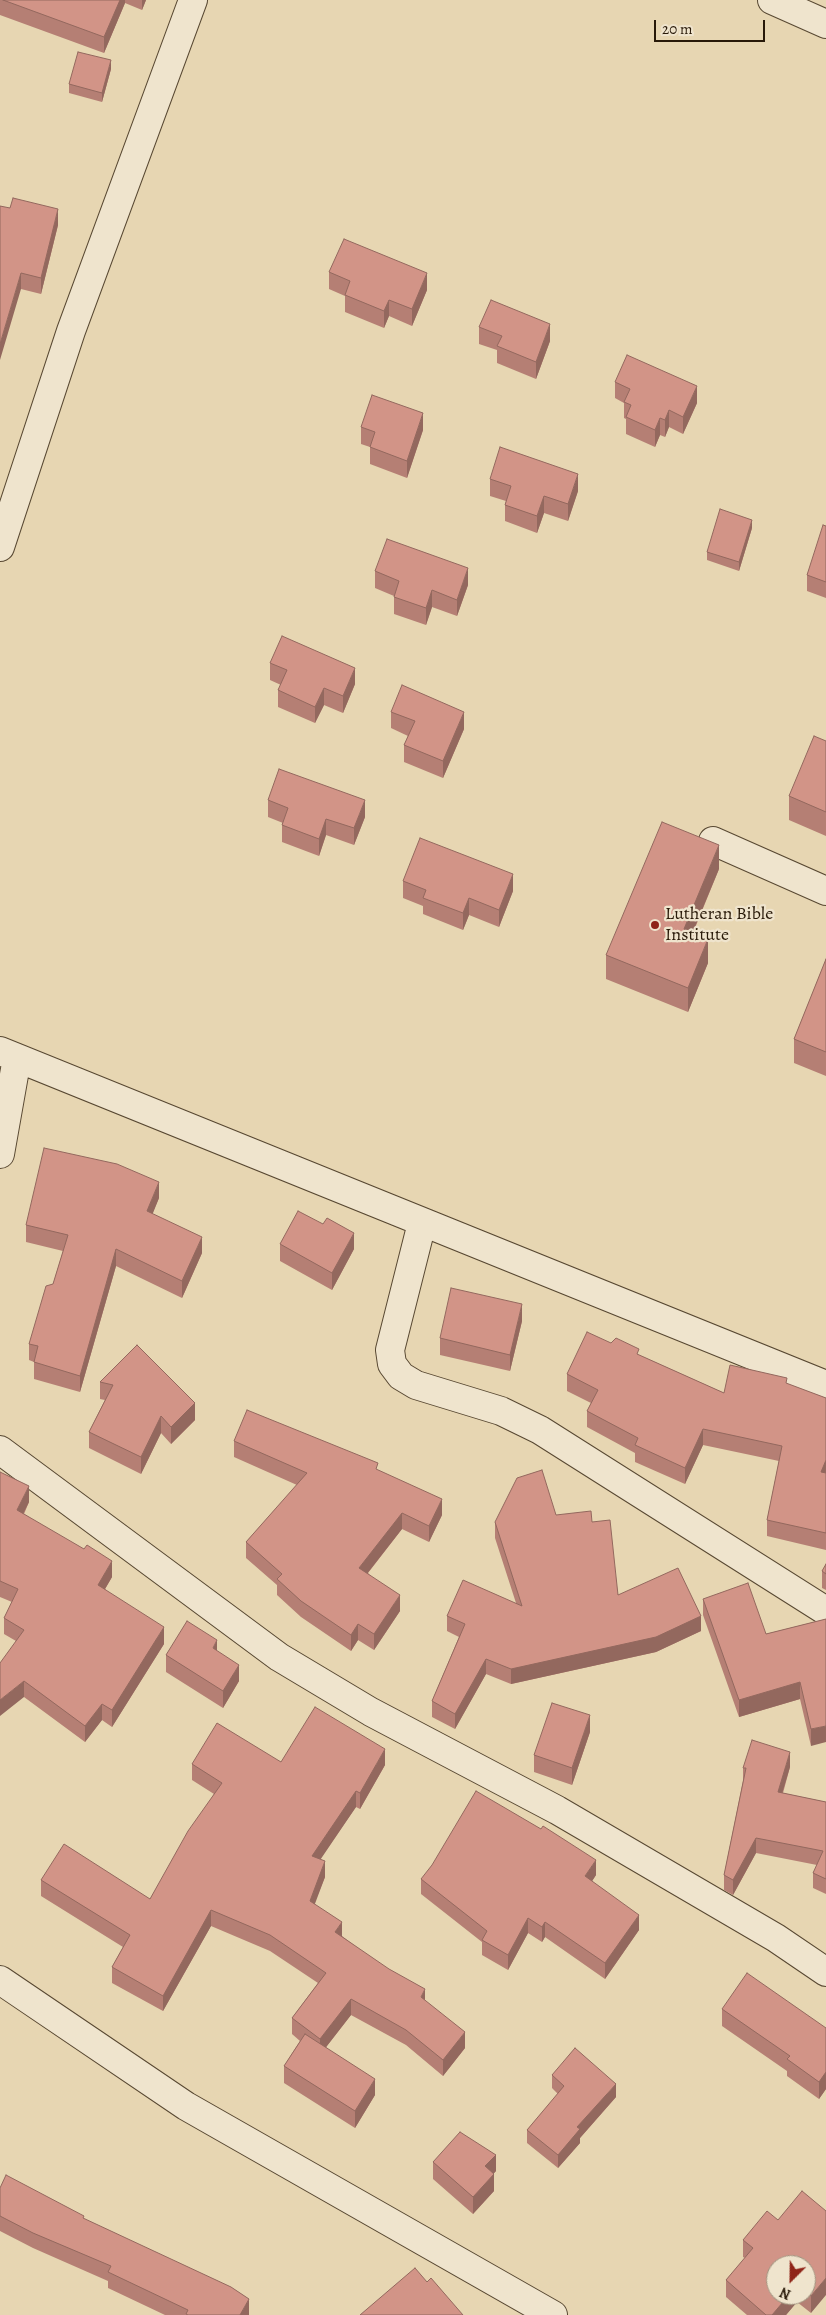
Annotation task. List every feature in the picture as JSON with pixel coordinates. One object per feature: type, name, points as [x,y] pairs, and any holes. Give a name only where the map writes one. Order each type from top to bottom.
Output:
[{"type":"street","points":[[0,547],[71,330],[193,0]]},
{"type":"street","points":[[772,0],[825,19]]},
{"type":"street","points":[[713,841],[826,891]]},
{"type":"street","points":[[0,1154],[9,1055],[826,1385]]},
{"type":"street","points":[[422,1223],[390,1350],[392,1364],[401,1376],[416,1385],[502,1411],[540,1430],[826,1611]]},
{"type":"street","points":[[0,1450],[279,1657],[371,1712],[557,1810],[776,1938],[826,1972]]},
{"type":"street","points":[[0,1980],[186,2106],[553,2315]]},
{"type":"building","points":[[3,0],[120,0],[104,37]]},
{"type":"building","points":[[78,52],[111,60],[102,93],[69,84]]},
{"type":"building","points":[[13,198],[58,209],[41,278],[21,273],[0,344],[0,206],[10,208]]},
{"type":"building","points":[[344,239],[427,273],[412,309],[389,300],[384,311],[345,295],[350,281],[329,272]]},
{"type":"building","points":[[491,300],[550,324],[536,362],[497,346],[502,336],[479,327]]},
{"type":"building","points":[[627,355],[697,386],[683,417],[669,410],[665,420],[660,418],[655,430],[626,417],[631,405],[624,402],[630,389],[615,382]]},
{"type":"building","points":[[372,395],[423,413],[407,461],[370,447],[375,432],[361,427]]},
{"type":"building","points":[[500,447],[578,474],[568,504],[544,496],[537,516],[505,505],[511,486],[490,479]]},
{"type":"building","points":[[720,509],[752,520],[739,562],[707,552]]},
{"type":"building","points":[[823,525],[826,526],[826,582],[807,575]]},
{"type":"building","points":[[387,539],[468,568],[457,600],[432,590],[426,608],[394,597],[399,581],[375,571]]},
{"type":"building","points":[[282,636],[355,668],[343,696],[324,688],[315,707],[278,690],[287,670],[270,663]]},
{"type":"building","points":[[402,685],[464,712],[443,761],[404,745],[415,721],[391,712]]},
{"type":"building","points":[[814,736],[826,741],[826,812],[789,796]]},
{"type":"building","points":[[279,769],[365,800],[354,828],[326,819],[319,839],[282,825],[288,808],[268,800]]},
{"type":"building","points":[[662,822],[719,845],[684,929],[708,939],[688,988],[606,955]]},
{"type":"building","points":[[420,838],[513,874],[499,910],[469,898],[463,913],[423,898],[426,890],[403,881]]},
{"type":"building","points":[[826,959],[826,1052],[794,1039]]},
{"type":"building","points":[[44,1148],[117,1164],[159,1182],[147,1211],[202,1237],[182,1281],[116,1249],[80,1376],[34,1362],[38,1346],[29,1344],[46,1286],[53,1284],[68,1235],[26,1225]]},
{"type":"building","points":[[298,1211],[323,1224],[327,1218],[354,1233],[332,1273],[280,1244]]},
{"type":"building","points":[[451,1288],[522,1304],[510,1355],[440,1338]]},
{"type":"building","points":[[587,1332],[611,1343],[616,1338],[639,1349],[637,1354],[724,1393],[730,1365],[787,1378],[786,1383],[826,1398],[826,1460],[821,1472],[826,1473],[826,1533],[767,1520],[782,1446],[703,1429],[685,1468],[635,1445],[638,1438],[587,1411],[598,1390],[567,1374]]},
{"type":"building","points":[[137,1345],[195,1403],[171,1427],[161,1416],[141,1457],[89,1432],[113,1385],[100,1382]]},
{"type":"building","points":[[247,1410],[378,1463],[376,1469],[442,1499],[429,1526],[402,1513],[359,1568],[400,1595],[374,1634],[358,1624],[351,1635],[301,1601],[277,1579],[282,1574],[246,1542],[307,1473],[234,1441]]},
{"type":"building","points":[[542,1470],[556,1515],[591,1511],[592,1522],[610,1520],[618,1595],[678,1568],[701,1616],[656,1637],[511,1669],[486,1659],[455,1714],[432,1701],[465,1624],[447,1616],[463,1580],[522,1606],[495,1522],[517,1478]]},
{"type":"building","points":[[0,1472],[29,1486],[17,1510],[84,1549],[87,1545],[112,1561],[98,1585],[164,1627],[112,1710],[102,1704],[85,1726],[24,1681],[0,1700],[0,1663],[24,1630],[4,1618],[18,1589],[0,1581]]},
{"type":"building","points":[[826,1564],[826,1574],[822,1571]]},
{"type":"building","points":[[748,1583],[766,1634],[826,1619],[826,1726],[811,1729],[800,1682],[739,1700],[703,1599]]},
{"type":"building","points":[[187,1621],[217,1640],[213,1648],[239,1665],[223,1691],[166,1655]]},
{"type":"building","points":[[552,1703],[590,1715],[572,1768],[534,1755]]},
{"type":"building","points":[[315,1707],[385,1749],[360,1793],[356,1791],[312,1856],[325,1861],[310,1901],[342,1922],[335,1932],[389,1969],[425,1989],[421,1997],[465,2032],[443,2060],[406,2030],[351,1999],[320,2039],[292,2018],[326,1973],[270,1935],[211,1910],[163,1996],[112,1967],[130,1935],[41,1880],[64,1844],[150,1899],[188,1831],[222,1783],[192,1764],[217,1723],[281,1762]]},
{"type":"building","points":[[752,1740],[790,1752],[778,1792],[826,1802],[826,1879],[813,1873],[823,1851],[756,1838],[733,1880],[724,1875],[746,1768],[743,1768]]},
{"type":"building","points":[[476,1791],[541,1829],[543,1826],[596,1860],[585,1876],[639,1915],[605,1963],[545,1922],[542,1927],[528,1918],[508,1955],[482,1940],[487,1931],[421,1879],[432,1865]]},
{"type":"building","points":[[747,1973],[826,2028],[826,2072],[819,2082],[787,2059],[790,2056],[722,2009]]},
{"type":"building","points":[[305,2034],[375,2079],[355,2111],[284,2066]]},
{"type":"building","points":[[575,2048],[616,2084],[577,2127],[580,2129],[558,2155],[527,2130],[564,2086],[552,2075]]},
{"type":"building","points":[[460,2132],[496,2155],[485,2166],[494,2174],[473,2197],[433,2162]]},
{"type":"building","points":[[6,2175],[84,2216],[83,2218],[231,2287],[249,2299],[240,2315],[186,2314],[188,2310],[108,2272],[111,2266],[33,2233],[0,2216],[0,2188]]},
{"type":"building","points":[[802,2191],[826,2211],[826,2278],[816,2290],[816,2255],[766,2255],[766,2305],[780,2305],[772,2315],[766,2315],[726,2280],[753,2248],[743,2240],[767,2211],[778,2220]]},
{"type":"building","points":[[415,2268],[427,2282],[431,2278],[463,2315],[360,2315]]},
{"type":"place","name":"Lutheran Bible Institute","points":[[655,925]]}]
